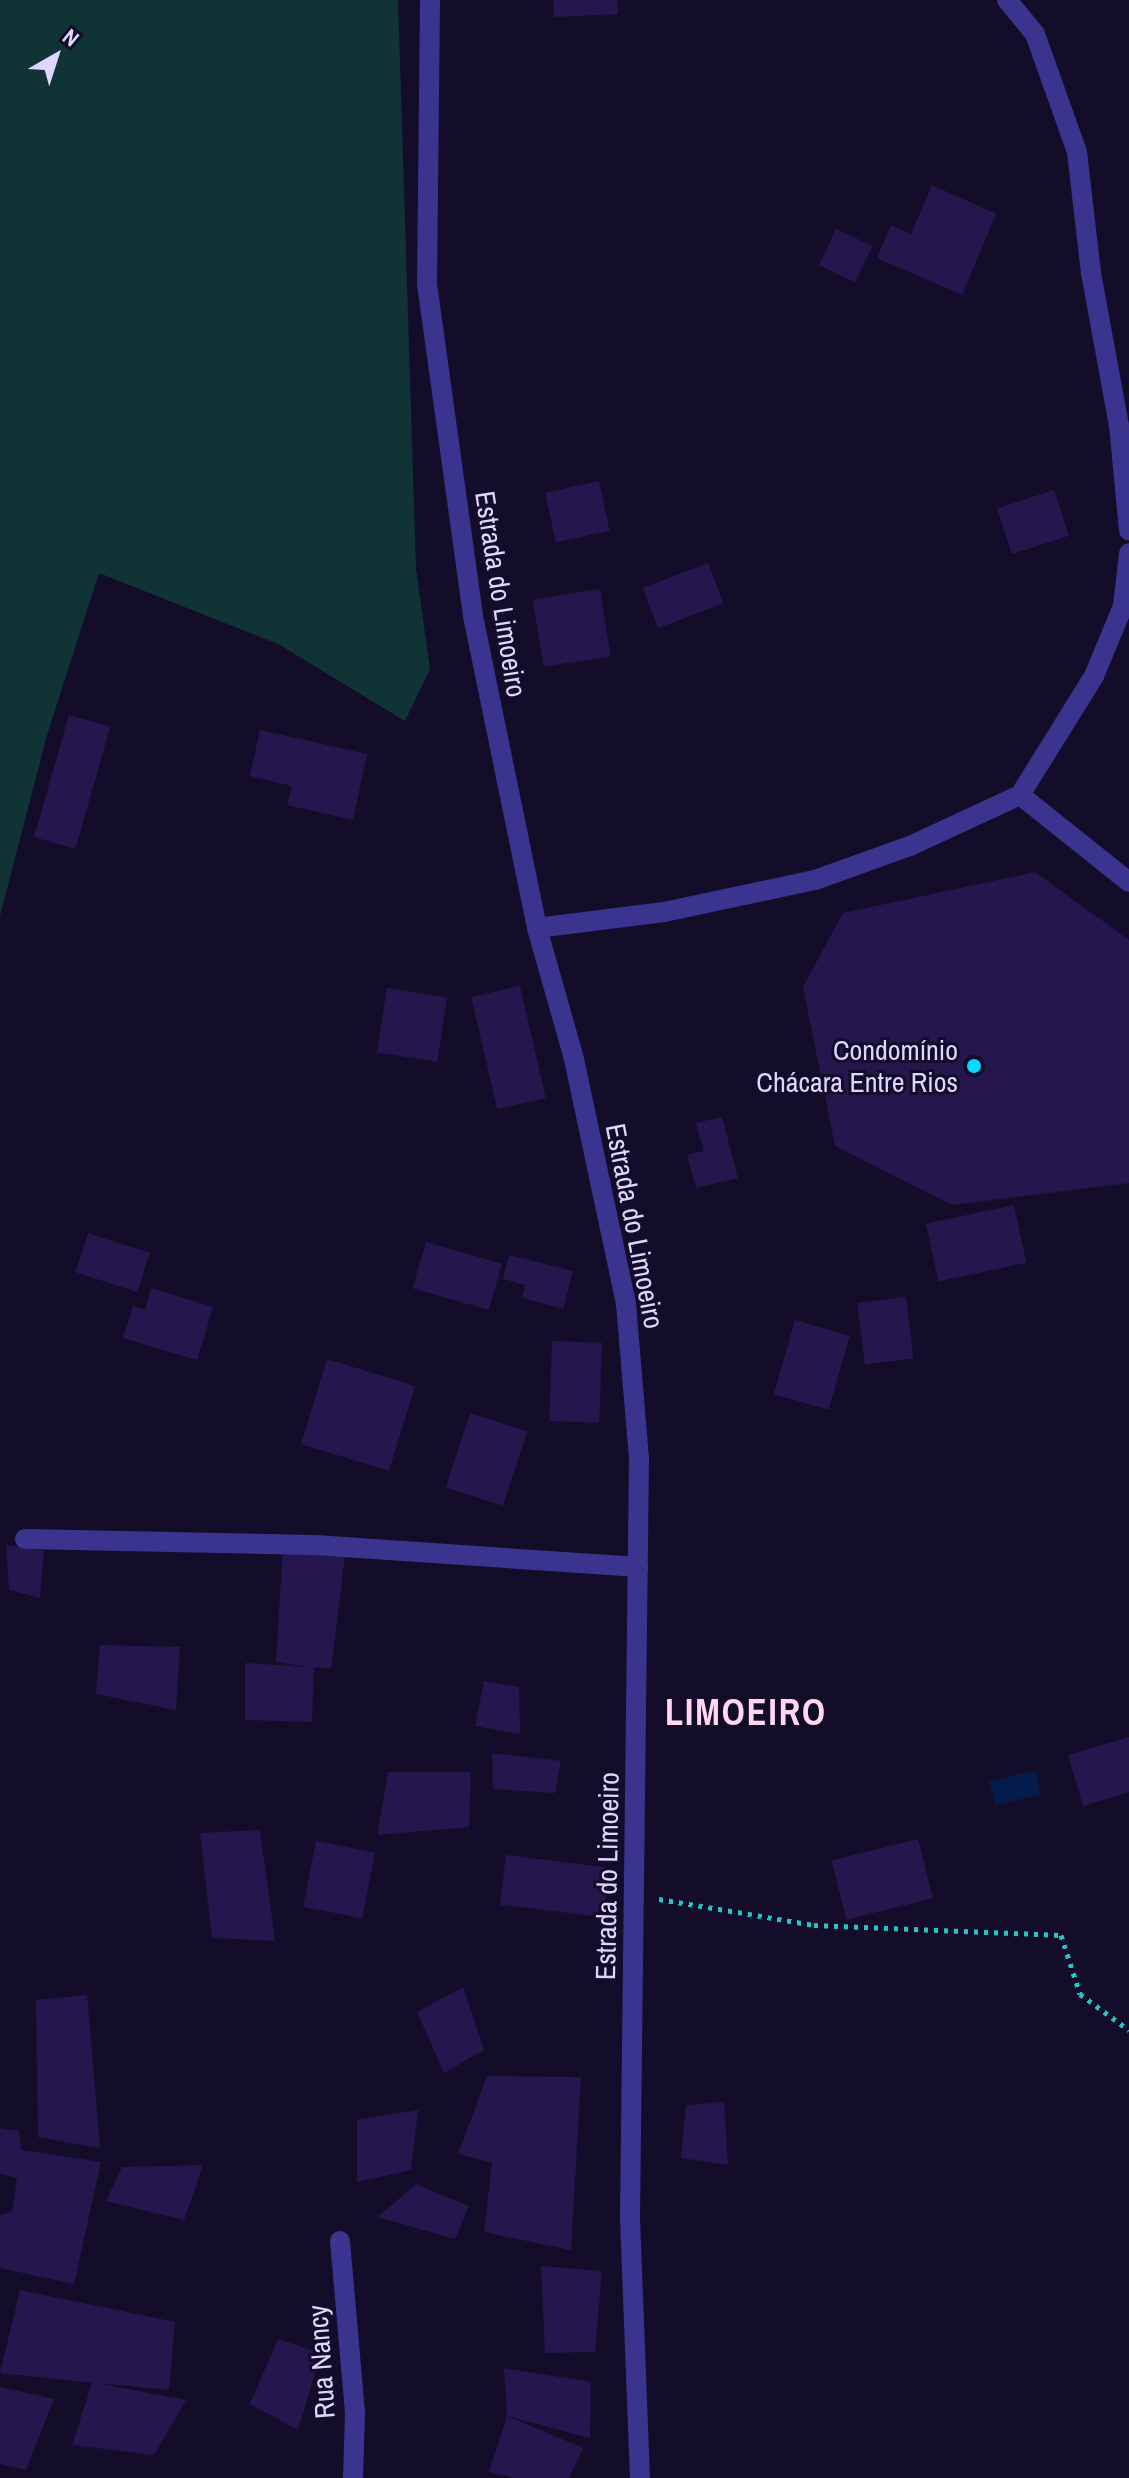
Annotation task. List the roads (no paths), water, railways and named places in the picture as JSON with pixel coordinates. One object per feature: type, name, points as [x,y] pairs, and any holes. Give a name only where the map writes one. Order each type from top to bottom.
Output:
[{"type":"street","name":"Estrada do Limoeiro","points":[[430,0],[427,284],[473,616],[537,928],[574,1059],[626,1304],[639,1458],[630,2219],[640,2478]]},
{"type":"street","points":[[1007,0],[1035,34],[1077,152],[1091,273],[1119,425],[1129,531]]},
{"type":"street","points":[[537,928],[664,912],[815,880],[910,846],[1020,795],[1094,676],[1123,606],[1129,553]]},
{"type":"street","points":[[1020,795],[1129,882]]},
{"type":"street","points":[[25,1539],[315,1545],[638,1567]]},
{"type":"street","name":"Rua Nancy","points":[[340,2241],[355,2414],[353,2478]]},
{"type":"water","points":[[1035,1770],[1041,1794],[995,1806],[989,1781]]},
{"type":"place","name":"Condomínio Chácara Entre Rios","points":[[974,1066]]},
{"type":"district","name":"LIMOEIRO","points":[[746,1713]]}]
